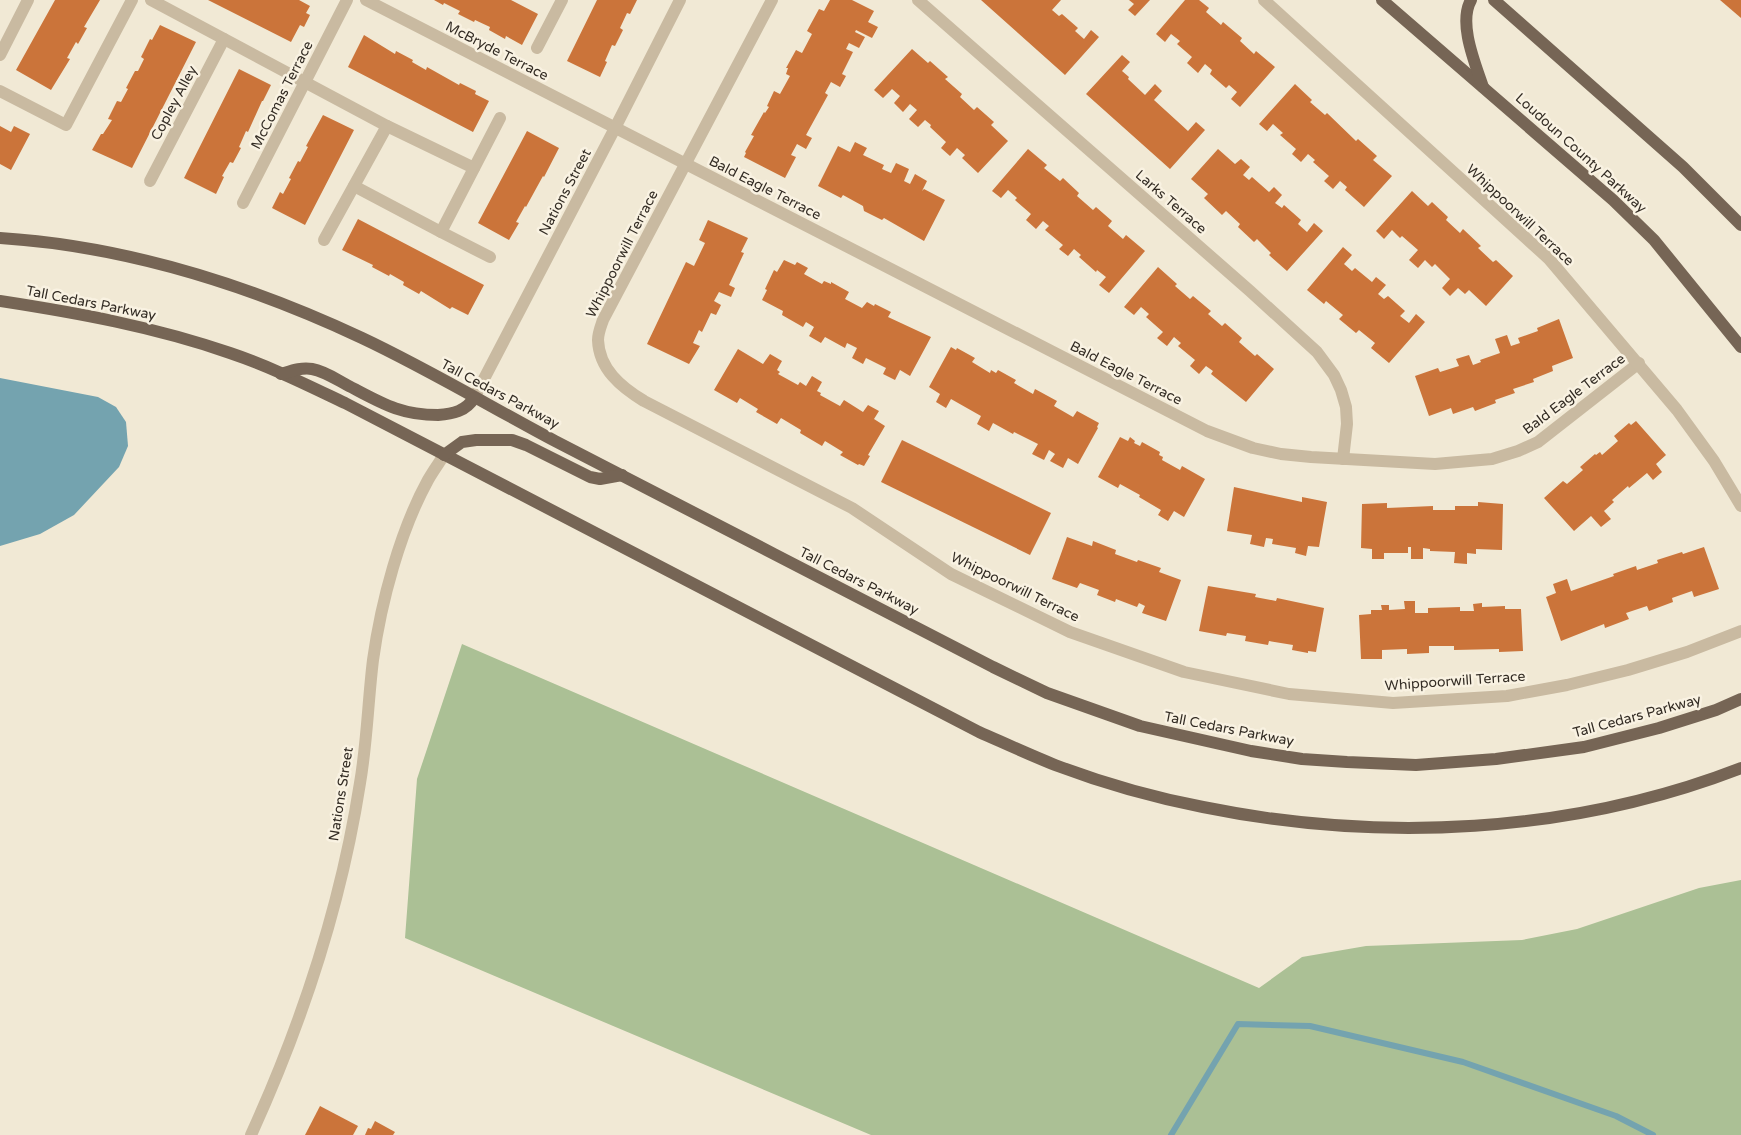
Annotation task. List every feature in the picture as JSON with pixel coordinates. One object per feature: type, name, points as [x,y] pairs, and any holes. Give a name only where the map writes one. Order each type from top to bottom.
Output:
[{"type":"main road","name":"Loudoun County Parkway","points":[[1382,0],[1613,200],[1654,240],[1741,347]]},
{"type":"main road","points":[[1471,0],[1466,8],[1468,40],[1483,87]]},
{"type":"main road","points":[[1494,0],[1670,156],[1741,225]]},
{"type":"main road","name":"Tall Cedars Parkway","points":[[0,238],[42,241],[112,253],[227,284],[282,304],[362,338],[984,662],[1047,693],[1140,726],[1252,751],[1330,761],[1416,765],[1496,759],[1584,747],[1659,728],[1716,710],[1741,699]]},
{"type":"main road","name":"Tall Cedars Parkway","points":[[0,301],[80,314],[170,334],[231,353],[281,374],[345,403],[979,732],[1056,765],[1126,788],[1201,807],[1277,821],[1347,827],[1430,828],[1510,822],[1581,813],[1657,796],[1741,768]]},
{"type":"main road","points":[[281,374],[302,368],[313,369],[383,404],[399,411],[413,413],[446,414],[469,406],[474,398]]},
{"type":"main road","points":[[444,455],[462,442],[512,440],[590,478],[600,479],[622,475]]},
{"type":"street","points":[[0,55],[28,0]]},
{"type":"street","points":[[0,91],[66,125],[132,0]]},
{"type":"street","points":[[151,0],[306,81],[387,126],[474,168]]},
{"type":"street","name":"McComas Terrace","points":[[243,203],[347,0]]},
{"type":"street","name":"McBryde Terrace","points":[[366,0],[615,128]]},
{"type":"street","points":[[537,48],[562,0]]},
{"type":"street","name":"Nations Street","points":[[474,398],[680,0]]},
{"type":"street","name":"Whippoorwill Terrace","points":[[772,0],[603,320],[598,339],[602,359],[608,372],[629,392],[852,508],[951,574],[1070,632],[1184,672],[1289,694],[1393,703],[1507,696],[1567,685],[1628,670],[1687,652],[1741,631]]},
{"type":"street","name":"Larks Terrace","points":[[918,0],[1317,352],[1334,375],[1342,390],[1347,424],[1343,459]]},
{"type":"street","name":"Whippoorwill Terrace","points":[[1264,0],[1549,259],[1639,363],[1696,436],[1714,461],[1741,506]]},
{"type":"street","name":"Copley Alley","points":[[150,181],[224,39]]},
{"type":"street","points":[[442,232],[500,118]]},
{"type":"street","points":[[324,240],[387,126]]},
{"type":"street","name":"Bald Eagle Terrace","points":[[615,128],[1208,431],[1253,448],[1281,454],[1415,463],[1492,459],[1518,451],[1538,442],[1639,363]]},
{"type":"street","points":[[354,186],[490,257]]},
{"type":"street","name":"Nations Street","points":[[250,1135],[273,1088],[304,1006],[328,929],[347,852],[360,782],[373,660],[384,597],[415,509],[428,480],[444,455]]},
{"type":"green space","points":[[462,644],[1259,988],[1302,957],[1366,946],[1522,940],[1577,929],[1699,888],[1741,880],[1741,1135],[871,1135],[405,938],[417,779]]},
{"type":"water","points":[[0,378],[98,397],[116,407],[126,422],[128,446],[119,467],[74,515],[40,534],[0,546]]},
{"type":"building","points":[[55,0],[100,0],[84,27],[87,28],[78,44],[76,42],[67,58],[70,59],[51,90],[16,70]]},
{"type":"building","points":[[208,0],[299,0],[310,6],[306,13],[310,15],[304,27],[300,25],[291,42]]},
{"type":"building","points":[[434,0],[511,0],[538,14],[522,45],[506,36],[505,39],[489,30],[490,27],[475,20],[474,22],[458,14],[460,11]]},
{"type":"building","points":[[597,0],[637,0],[630,14],[627,13],[620,28],[623,30],[615,46],[612,45],[600,77],[567,61]]},
{"type":"building","points":[[830,0],[852,0],[874,11],[868,22],[878,27],[872,38],[856,30],[855,32],[865,37],[859,48],[849,43],[846,49],[853,52],[842,74],[846,76],[840,87],[831,82],[825,93],[828,95],[806,135],[812,138],[806,149],[797,144],[791,155],[796,157],[785,178],[744,157],[745,152],[754,136],[751,135],[764,112],[769,107],[767,106],[774,91],[780,94],[790,76],[786,74],[788,68],[786,68],[796,50],[802,53],[812,34],[807,31],[819,9],[824,11]]},
{"type":"building","points":[[981,0],[1061,0],[1052,10],[1059,16],[1062,14],[1078,28],[1075,31],[1084,39],[1091,30],[1099,37],[1065,75]]},
{"type":"building","points":[[1129,0],[1150,0],[1135,16],[1128,10],[1134,4]]},
{"type":"building","points":[[1185,0],[1199,0],[1209,8],[1206,12],[1221,25],[1223,22],[1242,38],[1240,41],[1254,54],[1256,51],[1275,67],[1240,107],[1231,99],[1237,92],[1229,85],[1226,88],[1210,74],[1212,70],[1205,64],[1198,73],[1187,63],[1192,57],[1177,44],[1180,41],[1171,34],[1165,42],[1156,34]]},
{"type":"building","points":[[1720,0],[1741,0],[1741,18]]},
{"type":"building","points":[[160,25],[196,42],[132,168],[92,150],[112,120],[108,119],[117,101],[121,102],[135,71],[138,71],[144,59],[141,57],[150,39],[152,40]]},
{"type":"building","points":[[364,35],[395,54],[396,51],[413,60],[412,62],[426,70],[427,67],[459,85],[460,83],[476,91],[475,94],[489,101],[473,132],[348,67]]},
{"type":"building","points":[[912,49],[928,63],[930,61],[948,77],[945,79],[962,94],[960,97],[974,110],[977,107],[994,122],[991,125],[1008,141],[978,173],[962,158],[965,155],[957,148],[950,156],[941,148],[946,142],[925,120],[918,127],[909,119],[917,110],[910,104],[903,112],[894,103],[900,96],[892,89],[883,98],[874,90]]},
{"type":"building","points":[[1122,55],[1130,62],[1122,71],[1145,95],[1155,84],[1162,91],[1154,100],[1188,131],[1196,122],[1205,130],[1170,169],[1086,94]]},
{"type":"building","points":[[239,69],[271,85],[248,132],[246,131],[239,147],[241,148],[233,163],[230,162],[222,176],[224,177],[216,194],[184,178]]},
{"type":"building","points":[[1295,84],[1312,100],[1310,102],[1325,115],[1327,113],[1356,141],[1358,139],[1377,156],[1373,160],[1392,176],[1364,207],[1345,190],[1347,187],[1340,181],[1333,189],[1324,181],[1329,176],[1313,162],[1315,160],[1308,154],[1301,162],[1292,154],[1296,149],[1280,135],[1283,133],[1273,124],[1267,131],[1259,124]]},
{"type":"building","points":[[323,115],[354,130],[305,225],[272,208],[280,192],[283,194],[291,179],[289,178],[298,161],[300,162],[308,147],[306,146]]},
{"type":"building","points":[[0,126],[11,132],[14,126],[30,134],[11,170],[0,164]]},
{"type":"building","points":[[527,131],[559,148],[544,177],[516,222],[519,223],[509,240],[478,223]]},
{"type":"building","points":[[855,142],[867,148],[863,155],[884,165],[882,169],[891,173],[896,163],[909,169],[904,181],[910,184],[915,174],[927,181],[922,191],[924,189],[945,200],[924,241],[884,218],[882,220],[864,211],[863,206],[843,195],[841,198],[818,186],[838,146],[850,152]]},
{"type":"building","points":[[1028,149],[1047,165],[1044,168],[1060,181],[1063,178],[1079,193],[1077,196],[1093,210],[1096,207],[1112,221],[1108,226],[1123,239],[1126,235],[1145,251],[1109,293],[1099,285],[1106,277],[1097,270],[1096,272],[1079,257],[1081,255],[1074,249],[1068,256],[1059,249],[1063,245],[1045,230],[1049,226],[1043,221],[1036,229],[1026,220],[1031,214],[1015,200],[1017,198],[1008,190],[1001,198],[992,191]]},
{"type":"building","points":[[1218,149],[1235,164],[1241,159],[1250,167],[1243,175],[1249,180],[1252,177],[1269,192],[1274,187],[1282,195],[1275,203],[1282,208],[1284,205],[1301,220],[1298,224],[1307,232],[1314,223],[1323,231],[1287,271],[1269,255],[1271,253],[1257,239],[1254,242],[1238,227],[1240,224],[1226,211],[1222,215],[1204,198],[1208,194],[1191,179]]},
{"type":"building","points":[[1412,191],[1428,206],[1432,202],[1448,217],[1446,220],[1460,233],[1463,229],[1481,246],[1478,248],[1493,262],[1496,260],[1513,276],[1486,306],[1469,290],[1465,294],[1458,288],[1450,296],[1442,288],[1450,279],[1435,264],[1432,267],[1425,260],[1418,268],[1409,260],[1418,250],[1392,230],[1384,239],[1376,231]]},
{"type":"building","points":[[358,219],[484,285],[468,315],[452,307],[450,309],[421,291],[419,294],[403,285],[404,282],[390,274],[389,276],[372,267],[373,265],[342,250]]},
{"type":"building","points":[[708,220],[748,238],[741,252],[744,253],[729,285],[735,288],[731,297],[719,292],[714,301],[721,305],[716,315],[711,313],[702,332],[699,330],[693,343],[700,346],[689,364],[647,344],[686,262],[694,266],[705,243],[699,240]]},
{"type":"building","points":[[1343,247],[1352,255],[1344,264],[1352,271],[1355,268],[1372,282],[1376,277],[1386,285],[1378,294],[1384,299],[1388,296],[1405,311],[1400,316],[1409,323],[1416,314],[1425,322],[1389,363],[1371,348],[1375,343],[1359,330],[1356,333],[1339,319],[1343,315],[1326,301],[1324,304],[1307,290]]},
{"type":"building","points":[[784,260],[795,265],[797,262],[808,268],[804,274],[822,284],[824,281],[831,284],[831,282],[849,292],[845,299],[862,308],[867,302],[874,306],[875,304],[891,312],[888,317],[931,337],[910,376],[900,370],[895,380],[883,374],[886,368],[866,358],[863,364],[852,358],[857,348],[847,343],[845,348],[825,337],[821,343],[809,336],[814,327],[806,322],[803,327],[782,315],[783,311],[762,300],[774,270],[777,272]]},
{"type":"building","points":[[1158,267],[1177,284],[1175,286],[1190,299],[1193,296],[1211,311],[1208,314],[1222,326],[1225,323],[1242,338],[1239,342],[1274,369],[1246,402],[1211,374],[1213,371],[1206,366],[1199,374],[1190,366],[1195,360],[1178,346],[1181,343],[1174,337],[1167,346],[1157,338],[1163,332],[1146,317],[1149,314],[1141,307],[1134,315],[1124,307]]},
{"type":"building","points":[[1559,319],[1573,358],[1552,366],[1553,371],[1533,379],[1534,382],[1513,389],[1515,393],[1495,400],[1496,403],[1475,411],[1473,407],[1453,414],[1451,408],[1429,416],[1415,376],[1438,368],[1440,372],[1459,366],[1456,359],[1469,355],[1473,365],[1481,362],[1480,360],[1500,353],[1495,339],[1507,335],[1511,346],[1520,343],[1518,338],[1538,331],[1537,328]]},
{"type":"building","points":[[951,347],[956,350],[957,348],[975,358],[972,362],[990,373],[991,370],[996,373],[998,370],[1016,380],[1014,383],[1033,394],[1035,389],[1057,401],[1054,406],[1073,417],[1077,411],[1099,423],[1078,464],[1068,458],[1063,468],[1050,461],[1055,454],[1049,450],[1044,460],[1032,454],[1038,444],[1014,432],[1013,434],[993,423],[989,431],[977,424],[981,416],[951,399],[946,408],[936,402],[940,394],[929,387]]},
{"type":"building","points":[[738,349],[763,364],[770,354],[782,361],[777,370],[780,372],[778,374],[798,385],[800,382],[806,386],[812,376],[822,382],[817,391],[821,393],[820,395],[840,406],[844,400],[863,412],[868,405],[879,411],[874,419],[885,426],[868,455],[870,456],[864,466],[858,465],[840,455],[843,452],[825,441],[822,446],[800,433],[801,430],[781,418],[777,424],[756,412],[758,409],[740,398],[737,403],[714,390]]},
{"type":"building","points":[[1636,421],[1666,455],[1656,464],[1662,472],[1653,480],[1647,473],[1612,500],[1614,502],[1604,511],[1611,519],[1601,527],[1591,516],[1574,531],[1544,498],[1563,481],[1567,484],[1583,470],[1580,467],[1595,454],[1600,452],[1602,455],[1618,441],[1614,436],[1629,423],[1631,425]]},
{"type":"building","points":[[1120,437],[1128,441],[1130,437],[1135,441],[1134,443],[1140,446],[1142,442],[1160,452],[1159,455],[1163,457],[1162,460],[1180,470],[1182,466],[1205,479],[1184,517],[1174,511],[1168,521],[1158,515],[1161,510],[1139,497],[1140,495],[1120,484],[1118,488],[1098,477]]},
{"type":"building","points":[[902,440],[1051,513],[1030,555],[881,482]]},
{"type":"building","points":[[1234,487],[1302,502],[1302,497],[1327,502],[1319,547],[1308,546],[1306,556],[1295,553],[1296,548],[1272,544],[1273,539],[1266,538],[1264,547],[1250,544],[1252,535],[1227,531]]},
{"type":"building","points":[[1478,502],[1503,504],[1502,550],[1476,549],[1476,554],[1467,553],[1467,564],[1454,563],[1455,552],[1430,551],[1430,549],[1423,548],[1423,559],[1411,559],[1411,547],[1408,547],[1408,553],[1384,553],[1384,559],[1372,559],[1372,549],[1361,548],[1362,504],[1387,503],[1387,508],[1433,506],[1433,510],[1455,510],[1455,506],[1478,506]]},
{"type":"building","points":[[1067,537],[1092,546],[1093,541],[1116,550],[1115,554],[1161,568],[1159,572],[1181,580],[1166,621],[1142,613],[1145,606],[1139,603],[1137,607],[1116,599],[1115,602],[1097,595],[1099,590],[1080,583],[1077,588],[1052,579]]},
{"type":"building","points":[[1704,547],[1719,589],[1694,597],[1692,591],[1672,598],[1673,602],[1649,611],[1647,606],[1626,613],[1629,619],[1605,628],[1604,624],[1561,641],[1546,597],[1556,593],[1553,584],[1567,579],[1571,591],[1636,566],[1637,570],[1658,563],[1657,560]]},
{"type":"building","points":[[1208,586],[1256,594],[1255,597],[1276,601],[1277,598],[1324,608],[1316,652],[1308,651],[1308,653],[1292,650],[1293,645],[1269,641],[1268,645],[1245,641],[1246,636],[1227,633],[1226,636],[1199,631]]},
{"type":"building","points":[[1404,601],[1415,601],[1415,613],[1428,613],[1428,608],[1460,607],[1460,611],[1474,611],[1473,604],[1482,603],[1482,607],[1505,606],[1505,609],[1521,609],[1523,651],[1499,652],[1499,649],[1454,650],[1454,646],[1429,646],[1429,653],[1407,654],[1407,649],[1382,650],[1382,659],[1361,659],[1359,615],[1371,614],[1371,610],[1382,610],[1381,605],[1389,605],[1389,610],[1405,609]]},
{"type":"building","points":[[320,1106],[358,1126],[353,1135],[305,1135]]},
{"type":"building","points":[[375,1121],[395,1132],[393,1135],[365,1135],[368,1128],[371,1129]]},
{"type":"waterway","points":[[1171,1135],[1238,1024],[1310,1026],[1463,1062],[1616,1116],[1653,1135]]}]
